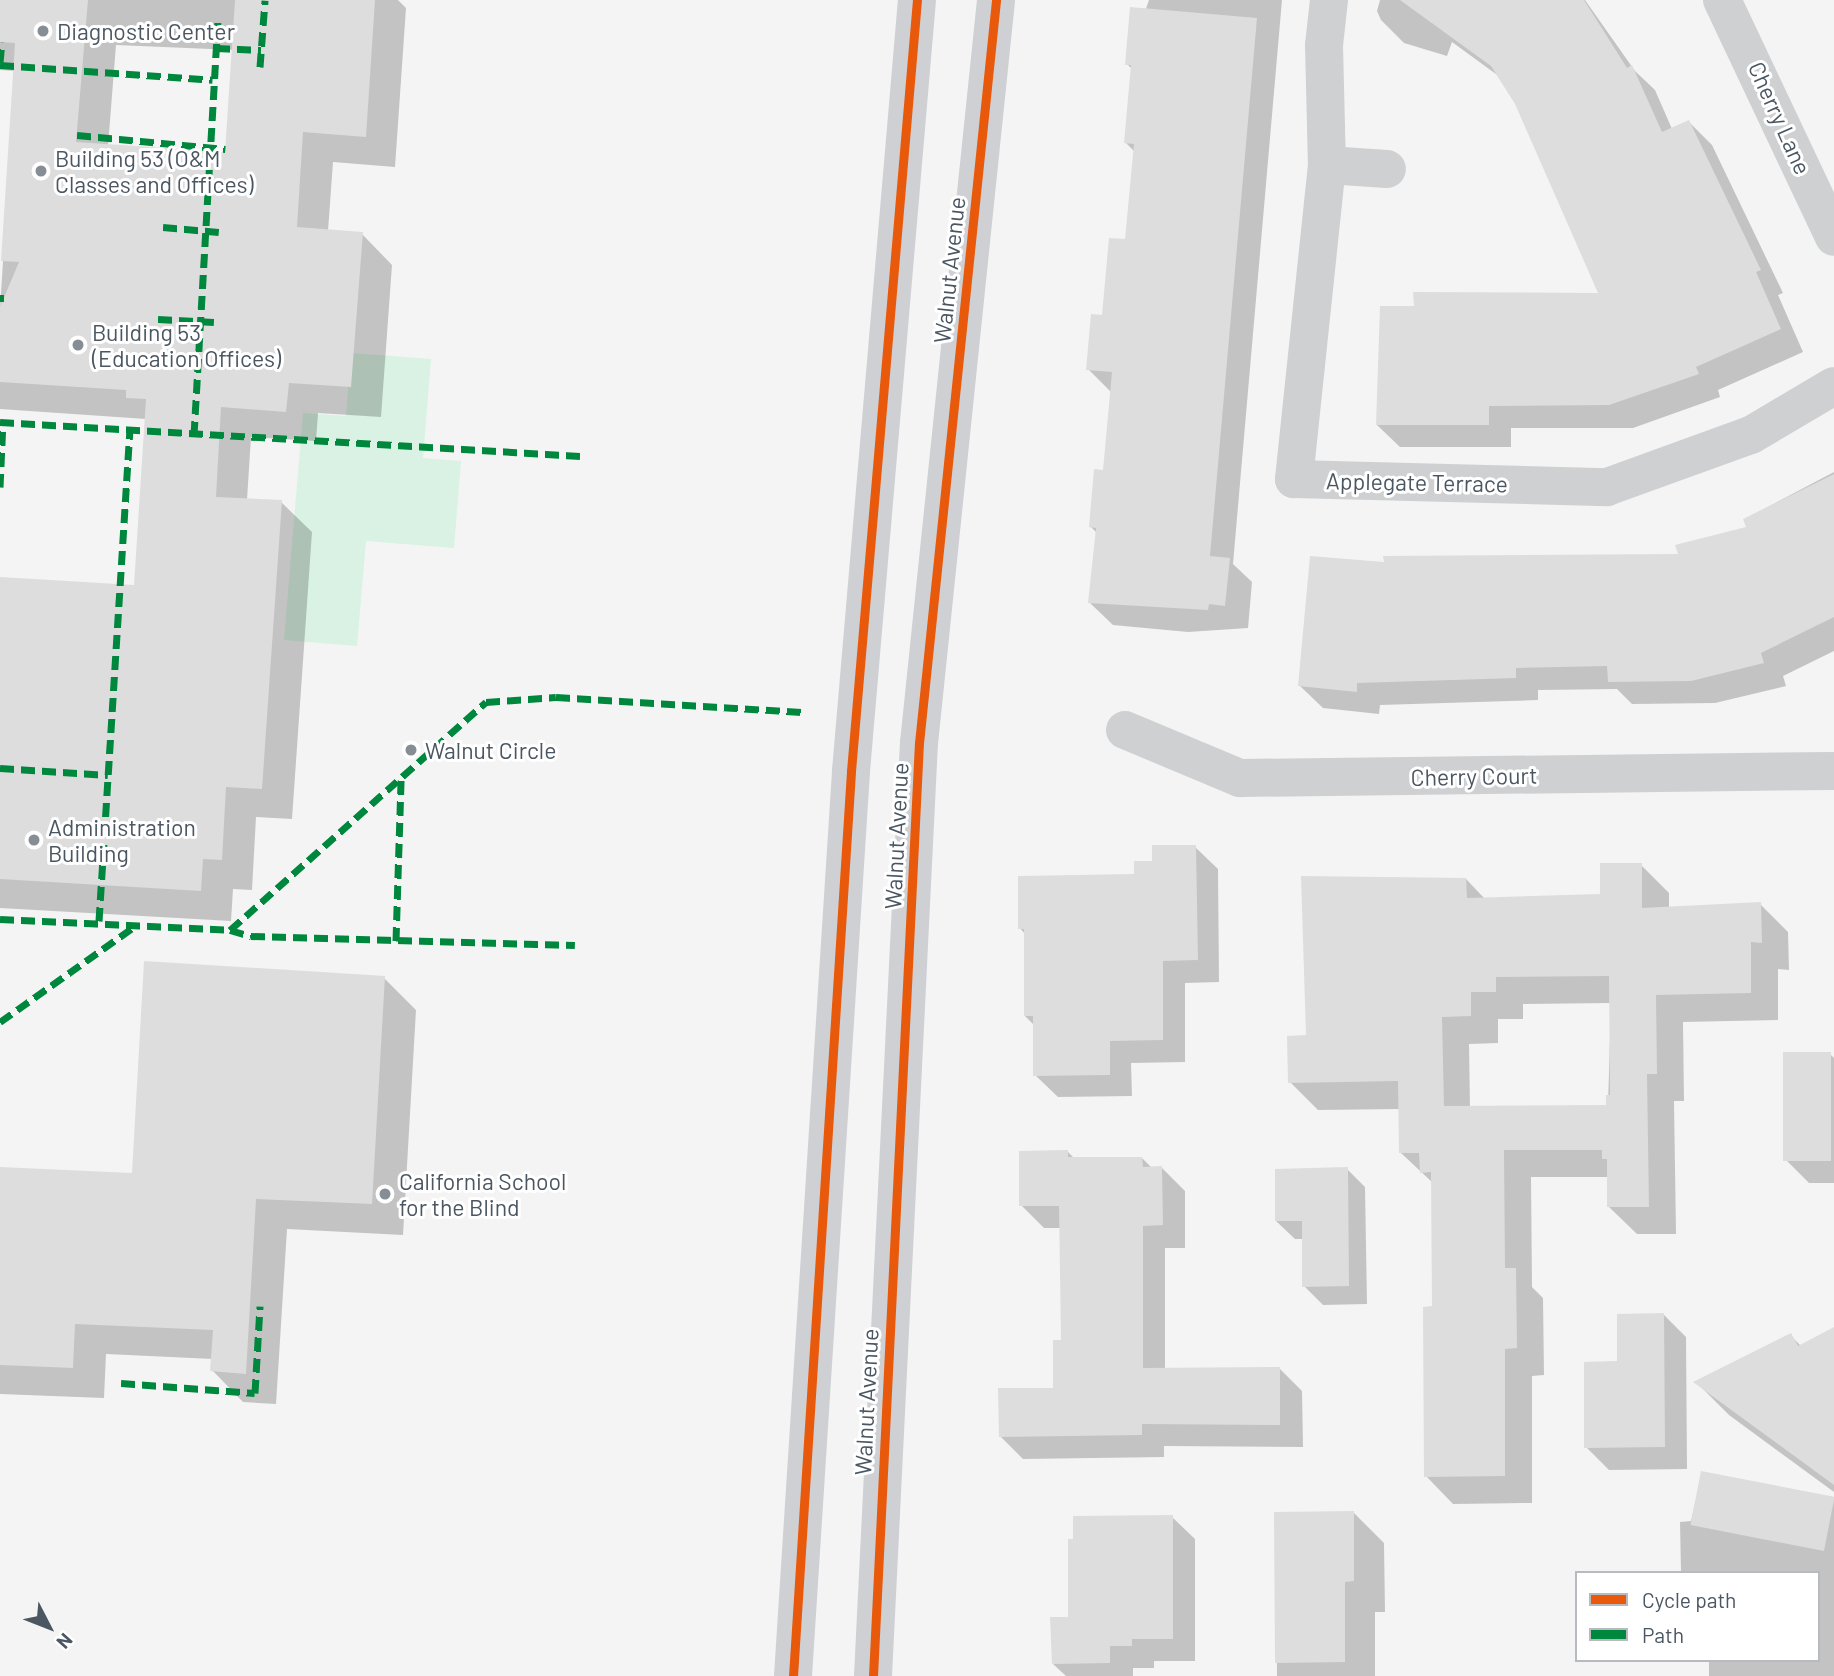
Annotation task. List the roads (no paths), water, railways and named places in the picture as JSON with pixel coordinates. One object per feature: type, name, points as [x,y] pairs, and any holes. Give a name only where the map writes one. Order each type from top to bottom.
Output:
[{"type":"main road","points":[[793,1676],[850,771],[918,0]]},
{"type":"main road","name":"Walnut Avenue","points":[[873,1676],[919,743],[996,0]]},
{"type":"street","name":"Applegate Terrace","points":[[1329,0],[1325,45],[1327,165],[1294,479],[1607,487],[1751,435],[1834,386]]},
{"type":"street","name":"Cherry Lane","points":[[1722,0],[1834,237]]},
{"type":"street","points":[[1327,165],[1387,169]]},
{"type":"street","name":"Cherry Court","points":[[1125,730],[1240,778],[1834,771]]},
{"type":"place","name":"Diagnostic Center","points":[[43,31]]},
{"type":"place","name":"Building 53 (O&M Classes and Offices)","points":[[41,171]]},
{"type":"place","name":"Building 53 (Education Offices)","points":[[78,345]]},
{"type":"place","name":"Walnut Circle","points":[[411,750]]},
{"type":"place","name":"Administration Building","points":[[34,840]]},
{"type":"place","name":"California School for the Blind","points":[[385,1194]]}]
